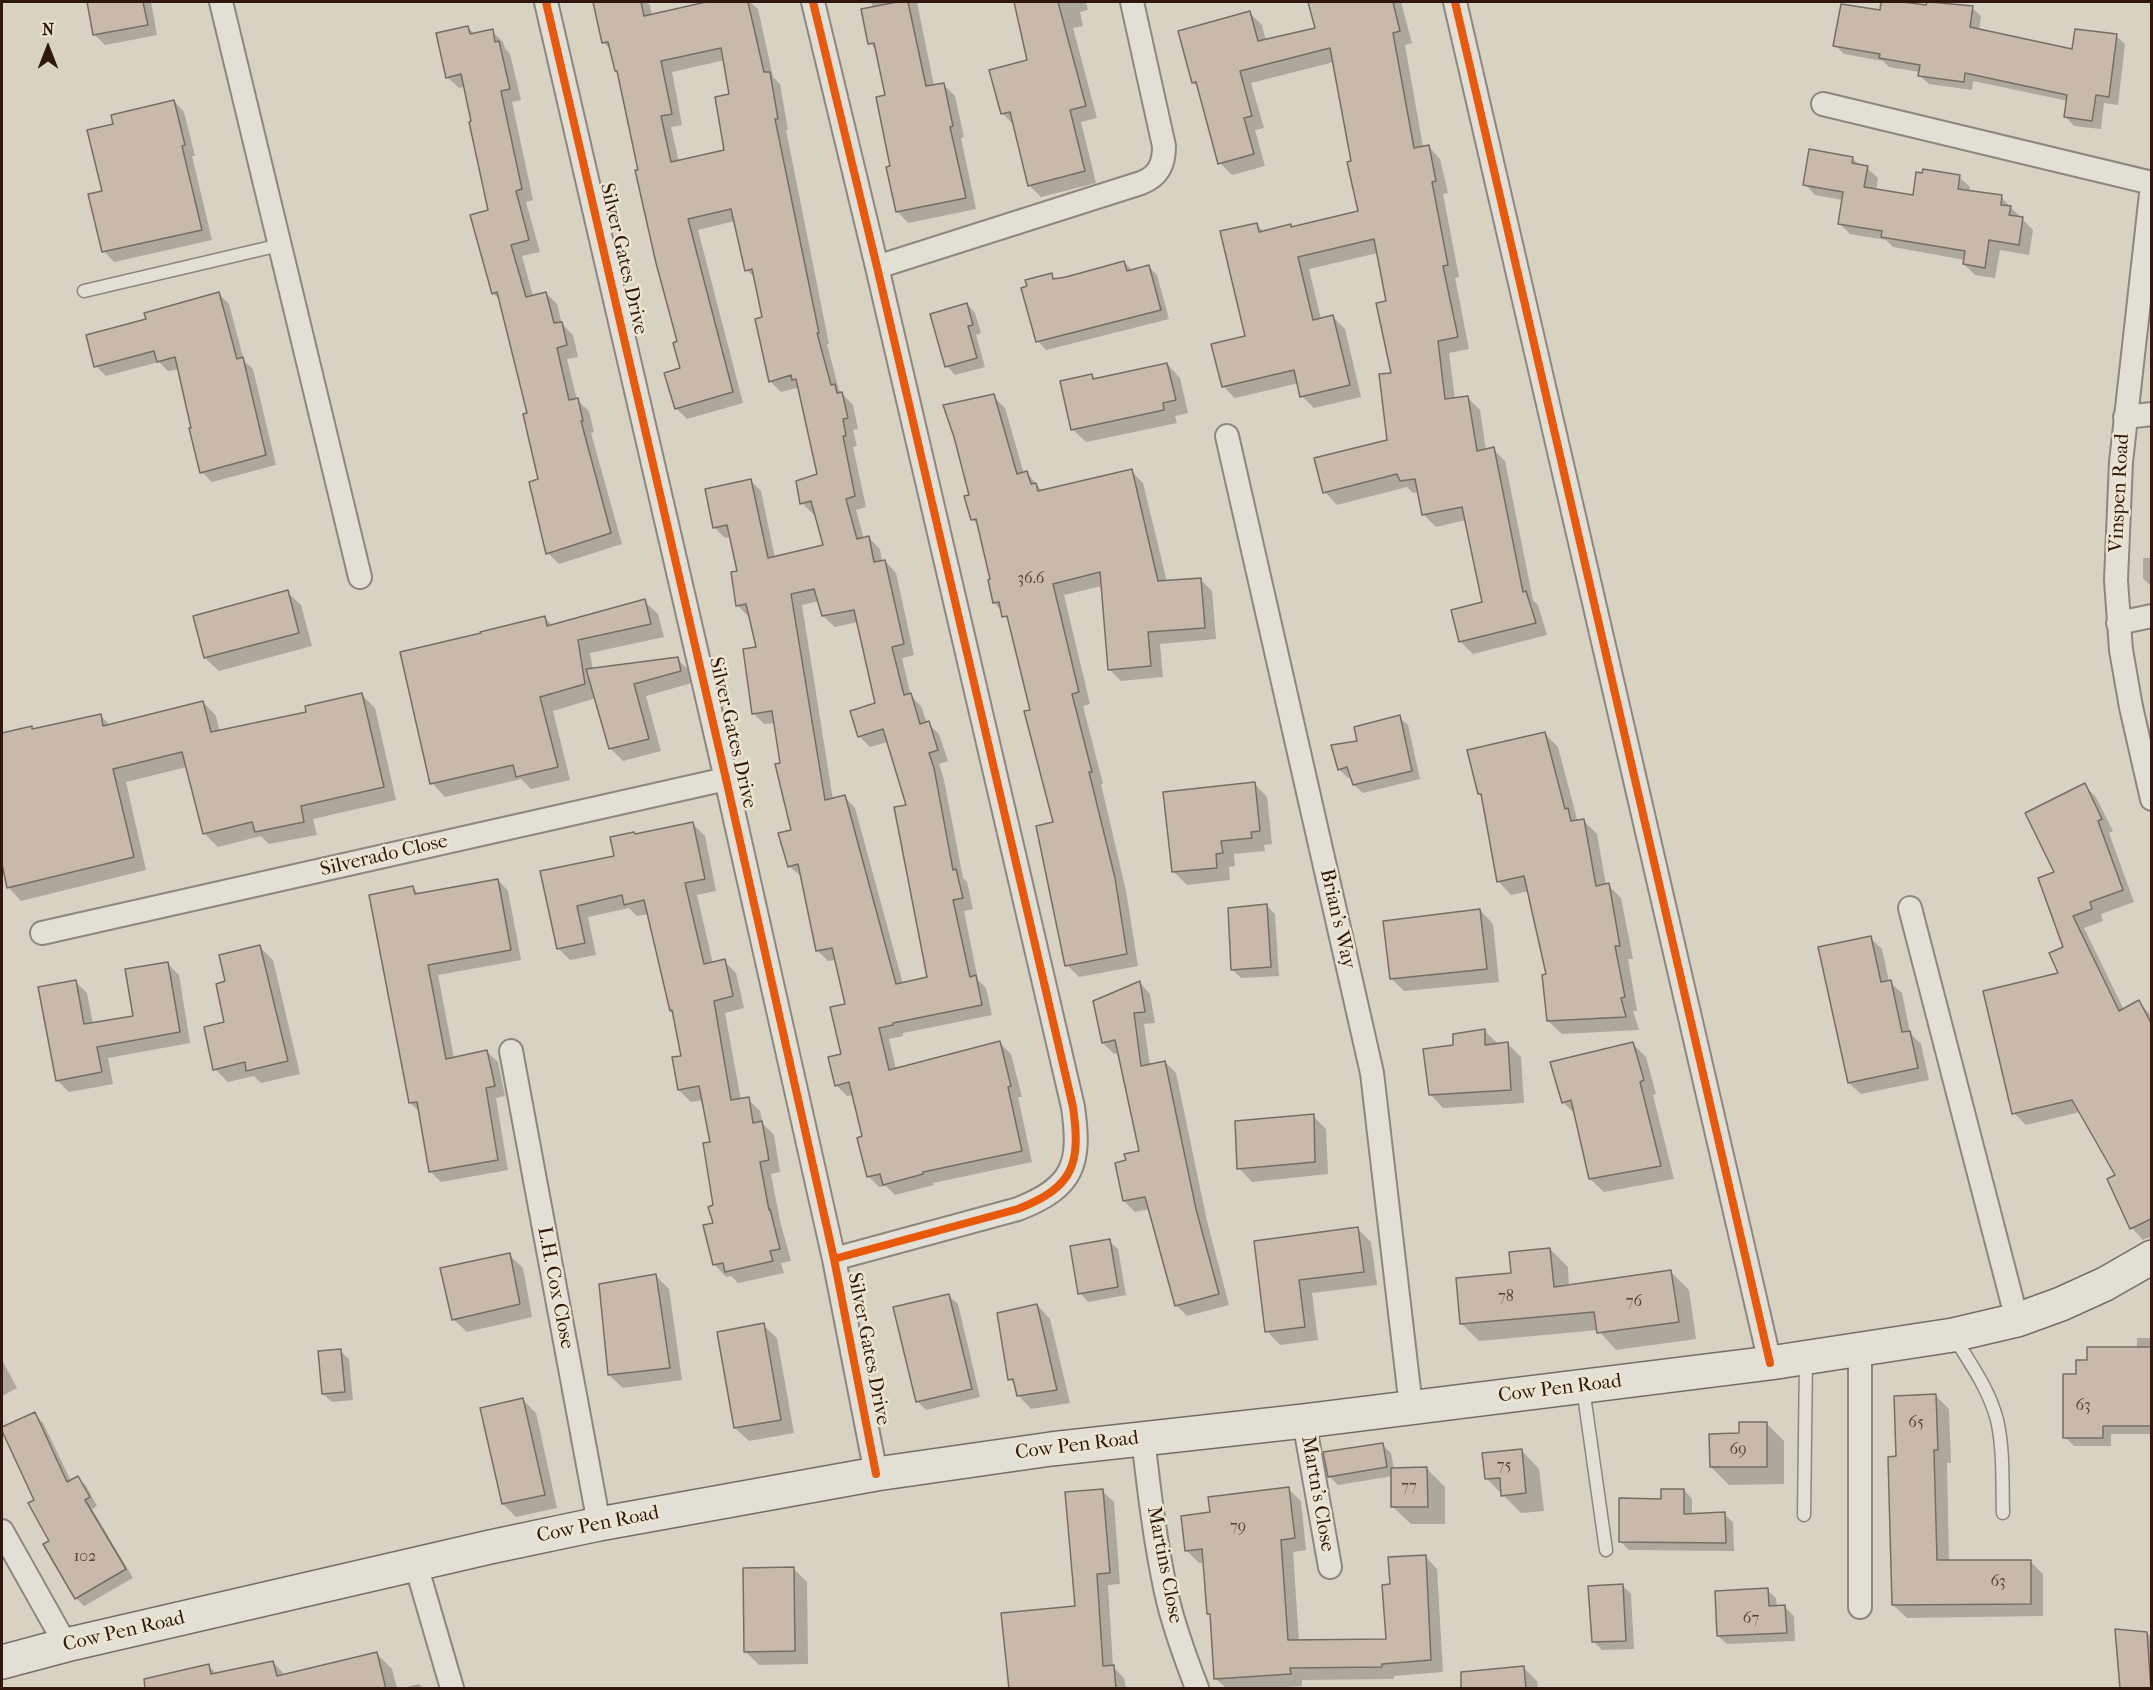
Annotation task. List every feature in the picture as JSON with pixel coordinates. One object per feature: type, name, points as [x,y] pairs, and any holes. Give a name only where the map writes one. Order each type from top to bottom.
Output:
[{"type":"main road","name":"Cow Pen Road","points":[[2,1662],[66,1645],[490,1547],[599,1524],[876,1474],[1143,1438],[1770,1363],[1953,1335],[2017,1320],[2061,1304],[2105,1284],[2151,1257]]},
{"type":"street","points":[[221,2],[360,577]]},
{"type":"street","name":"Silver Gates Drive","points":[[546,2],[726,779],[834,1259],[876,1474]]},
{"type":"street","points":[[813,2],[877,267],[1076,1131],[1076,1148],[1067,1175],[1059,1186],[1039,1201],[1018,1209],[834,1259]]},
{"type":"street","points":[[877,267],[1141,183],[1155,176],[1163,163],[1164,146],[1132,2]]},
{"type":"street","points":[[1455,2],[1770,1363]]},
{"type":"street","points":[[1823,104],[2151,184]]},
{"type":"street","name":"Vinspen Road","points":[[2151,184],[2125,417],[2116,580],[2118,623],[2131,707],[2151,799]]},
{"type":"street","points":[[2125,417],[2151,414]]},
{"type":"street","name":"Brian's Way","points":[[1227,436],[1372,1073],[1411,1407]]},
{"type":"street","points":[[2118,623],[2151,616]]},
{"type":"street","name":"Silverado Close","points":[[42,933],[726,779]]},
{"type":"street","points":[[1910,908],[2017,1320]]},
{"type":"street","name":"L.H. Cox Close","points":[[511,1051],[599,1524]]},
{"type":"street","points":[[1860,1350],[1860,1607]]},
{"type":"street","name":"Martn's Close","points":[[1304,1420],[1330,1567]]},
{"type":"street","name":"Martins Close","points":[[1143,1438],[1154,1527],[1166,1594],[1197,1689]]},
{"type":"street","points":[[2,1531],[66,1645]]},
{"type":"street","points":[[417,1564],[452,1689]]},
{"type":"lane","points":[[84,291],[280,245]]},
{"type":"lane","points":[[1953,1335],[1986,1390],[1997,1420],[2003,1513]]},
{"type":"lane","points":[[1804,1515],[1806,1358]]},
{"type":"lane","points":[[1583,1386],[1606,1550]]},
{"type":"building","points":[[87,2],[143,2],[148,25],[93,35]]},
{"type":"building","points":[[593,2],[641,2],[644,16],[706,2],[748,2],[764,72],[770,72],[778,119],[775,119],[819,333],[817,333],[831,385],[835,384],[837,393],[842,392],[848,418],[843,419],[846,436],[843,436],[855,496],[846,499],[857,539],[869,536],[874,562],[885,560],[904,644],[892,647],[904,695],[911,693],[920,724],[929,721],[938,750],[929,753],[934,768],[953,870],[956,869],[963,898],[953,900],[970,977],[976,975],[982,1005],[893,1023],[893,1025],[879,1028],[889,1070],[1000,1041],[1011,1086],[1008,1087],[1022,1151],[923,1172],[923,1174],[883,1185],[880,1174],[867,1177],[857,1138],[862,1136],[849,1082],[835,1086],[828,1057],[841,1054],[830,1007],[845,1004],[832,948],[816,951],[798,864],[788,867],[778,833],[791,830],[775,764],[780,763],[772,711],[752,714],[743,649],[756,647],[746,604],[736,606],[731,572],[737,571],[727,525],[713,528],[705,489],[751,479],[768,558],[823,545],[811,501],[800,504],[796,481],[817,474],[796,379],[792,380],[791,375],[769,382],[755,319],[762,317],[752,269],[745,271],[731,209],[688,219],[733,392],[675,409],[664,373],[680,368],[673,343],[677,341],[635,170],[638,170],[617,71],[615,71],[608,42],[602,43]],"holes":[[[721,48],[729,94],[715,97],[724,150],[671,162],[661,116],[672,114],[661,61]],[[814,589],[822,616],[854,610],[875,703],[850,711],[858,737],[883,729],[906,805],[894,807],[927,977],[896,984],[845,795],[825,800],[791,594]]]},
{"type":"building","points":[[908,2],[926,86],[944,83],[953,126],[950,127],[966,198],[896,212],[886,167],[890,166],[876,97],[885,95],[874,43],[868,44],[861,9]]},
{"type":"building","points":[[1014,2],[1058,2],[1086,106],[1070,110],[1085,171],[1028,186],[1010,112],[1001,114],[989,70],[1027,60]]},
{"type":"building","points":[[1308,2],[1393,2],[1400,31],[1393,33],[1414,148],[1429,145],[1436,181],[1432,182],[1448,265],[1443,266],[1458,337],[1438,341],[1445,399],[1468,396],[1477,451],[1494,447],[1523,592],[1526,591],[1536,623],[1459,642],[1451,610],[1482,602],[1462,507],[1422,515],[1415,479],[1400,481],[1397,474],[1323,493],[1314,458],[1387,440],[1379,374],[1391,373],[1376,303],[1386,301],[1374,239],[1298,257],[1313,320],[1333,315],[1350,385],[1300,397],[1294,370],[1222,387],[1211,344],[1245,336],[1220,231],[1257,223],[1259,232],[1358,211],[1347,162],[1351,161],[1330,48],[1240,71],[1252,116],[1244,118],[1254,154],[1218,164],[1196,82],[1192,83],[1178,31],[1250,11],[1258,41],[1315,28]]},
{"type":"building","points":[[1881,2],[1926,5],[1930,2],[1973,6],[1970,27],[2072,49],[2075,29],[2117,34],[2109,97],[2096,95],[2092,121],[2064,117],[2067,95],[1965,73],[1964,82],[1918,76],[1920,65],[1879,58],[1880,54],[1833,46],[1841,4],[1880,10]]},
{"type":"building","points":[[468,26],[470,34],[493,29],[495,42],[499,41],[510,89],[501,91],[522,189],[516,191],[529,240],[511,245],[526,297],[546,292],[554,323],[562,322],[567,345],[557,348],[569,400],[578,398],[583,421],[581,421],[611,533],[546,554],[529,482],[538,479],[523,414],[527,413],[497,292],[492,294],[470,215],[488,210],[469,122],[471,121],[461,74],[446,78],[436,33]]},
{"type":"building","points":[[174,100],[185,145],[182,146],[202,230],[102,252],[88,194],[102,191],[87,130],[113,124],[111,115]]},
{"type":"building","points":[[1809,149],[1853,157],[1852,163],[1868,166],[1864,187],[1913,195],[1916,172],[1922,173],[1923,169],[1960,175],[1958,189],[2002,195],[2001,205],[2011,206],[2009,215],[2023,217],[2019,245],[1989,240],[1985,268],[1963,264],[1965,251],[1881,237],[1882,231],[1838,224],[1843,192],[1803,185]]},
{"type":"building","points":[[1124,261],[1127,271],[1149,265],[1161,310],[1036,342],[1021,288],[1027,286],[1025,280],[1052,273],[1053,279],[1066,277]]},
{"type":"building","points":[[219,292],[237,359],[243,357],[266,455],[200,473],[175,357],[157,362],[154,351],[94,367],[86,335],[146,319],[144,313]]},
{"type":"building","points":[[967,303],[973,325],[968,326],[977,358],[945,367],[930,314]]},
{"type":"building","points":[[1167,363],[1176,400],[1163,403],[1164,410],[1071,430],[1060,381],[1092,374],[1093,379]]},
{"type":"building","points":[[994,394],[1017,474],[1027,471],[1031,484],[1036,483],[1038,491],[1132,469],[1158,581],[1201,578],[1205,628],[1148,632],[1151,666],[1108,670],[1100,572],[1053,584],[1079,692],[1072,694],[1115,878],[1127,954],[1065,966],[1036,826],[1053,822],[1024,711],[1030,710],[1007,616],[1002,617],[999,602],[993,603],[988,580],[990,579],[976,519],[971,520],[964,496],[969,495],[943,405]]},
{"type":"building","points":[[288,590],[299,633],[204,658],[193,616]]},
{"type":"building","points":[[645,599],[651,624],[578,640],[585,684],[540,697],[558,767],[516,777],[513,765],[430,784],[400,652],[545,616],[547,626]]},
{"type":"building","points":[[678,657],[681,671],[634,684],[649,739],[609,749],[586,669]]},
{"type":"building","points":[[362,693],[384,787],[301,806],[304,822],[255,832],[252,822],[203,834],[182,752],[113,769],[134,857],[7,888],[2,864],[2,733],[101,714],[103,726],[203,701],[211,732],[306,712],[305,706]]},
{"type":"building","points":[[1400,715],[1412,771],[1353,785],[1347,767],[1338,770],[1331,745],[1357,741],[1354,727]]},
{"type":"building","points":[[1545,732],[1565,809],[1568,808],[1571,821],[1584,819],[1596,886],[1609,883],[1620,946],[1615,946],[1625,997],[1621,998],[1626,1017],[1547,1021],[1542,975],[1546,974],[1524,876],[1497,882],[1481,794],[1478,794],[1467,750]]},
{"type":"building","points":[[1255,782],[1260,831],[1251,832],[1252,838],[1221,841],[1223,853],[1216,854],[1217,868],[1172,872],[1163,792]]},
{"type":"building","points":[[2085,783],[2102,819],[2098,821],[2123,890],[2090,902],[2092,909],[2073,916],[2119,1011],[2139,1000],[2151,1023],[2151,1219],[2130,1229],[2107,1179],[2115,1175],[2072,1100],[2012,1114],[1983,991],[2058,973],[2049,953],[2063,947],[2038,878],[2054,872],[2025,813]]},
{"type":"building","points":[[693,822],[705,879],[685,883],[704,964],[725,959],[733,996],[714,1001],[731,1100],[749,1097],[753,1123],[762,1121],[769,1160],[760,1162],[769,1210],[780,1249],[770,1251],[773,1261],[725,1272],[723,1263],[713,1265],[703,1225],[713,1223],[708,1207],[713,1205],[703,1143],[710,1142],[699,1086],[678,1090],[672,1057],[681,1056],[672,1010],[670,1011],[644,900],[624,905],[622,895],[577,906],[585,943],[557,949],[540,871],[614,856],[610,837]]},
{"type":"building","points":[[498,879],[511,950],[428,965],[446,1059],[487,1050],[495,1086],[486,1088],[498,1160],[429,1172],[417,1102],[409,1103],[369,895],[413,886],[415,894]]},
{"type":"building","points":[[1267,904],[1271,967],[1231,970],[1228,908]]},
{"type":"building","points":[[1480,909],[1487,969],[1390,979],[1383,921]]},
{"type":"building","points":[[1871,936],[1881,982],[1891,980],[1902,1032],[1910,1031],[1918,1068],[1848,1083],[1818,947]]},
{"type":"building","points":[[260,945],[288,1061],[246,1071],[245,1062],[213,1070],[204,1027],[224,1022],[216,984],[225,981],[219,955]]},
{"type":"building","points":[[168,962],[180,1032],[97,1047],[102,1072],[56,1081],[38,987],[76,980],[84,1024],[133,1016],[125,969]]},
{"type":"building","points":[[1140,981],[1145,1012],[1134,1013],[1141,1066],[1165,1061],[1196,1209],[1219,1294],[1175,1306],[1145,1197],[1123,1201],[1115,1163],[1126,1160],[1124,1154],[1139,1151],[1115,1040],[1102,1043],[1093,1001]]},
{"type":"building","points":[[1485,1029],[1485,1045],[1508,1042],[1511,1090],[1429,1095],[1423,1049],[1453,1045],[1453,1034]]},
{"type":"building","points":[[1633,1042],[1644,1080],[1640,1082],[1661,1166],[1589,1179],[1571,1100],[1562,1103],[1550,1062]]},
{"type":"building","points":[[1314,1114],[1315,1162],[1237,1169],[1235,1121]]},
{"type":"building","points":[[1358,1227],[1364,1272],[1299,1280],[1305,1327],[1265,1332],[1254,1241]]},
{"type":"building","points":[[1110,1239],[1118,1287],[1078,1294],[1070,1246]]},
{"type":"building","points":[[1550,1248],[1554,1287],[1671,1270],[1679,1322],[1597,1333],[1594,1312],[1460,1324],[1456,1278],[1511,1273],[1509,1252]]},
{"type":"building","points":[[510,1253],[520,1304],[452,1320],[440,1268]]},
{"type":"building","points":[[656,1274],[670,1368],[608,1375],[599,1284]]},
{"type":"building","points":[[949,1294],[972,1389],[916,1402],[893,1307]]},
{"type":"building","points":[[1037,1304],[1057,1390],[1017,1396],[1013,1379],[1008,1380],[997,1313]]},
{"type":"building","points":[[764,1323],[781,1420],[734,1428],[717,1332]]},
{"type":"building","points":[[2087,1347],[2151,1347],[2151,1426],[2103,1426],[2103,1438],[2063,1438],[2063,1374],[2076,1374],[2076,1360],[2087,1360]]},
{"type":"building","points":[[341,1349],[345,1392],[322,1394],[318,1351]]},
{"type":"building","points":[[1936,1394],[1938,1450],[1934,1450],[1937,1560],[2031,1560],[2031,1604],[1892,1605],[1888,1457],[1896,1456],[1894,1396]]},
{"type":"building","points":[[523,1398],[545,1495],[502,1504],[480,1408]]},
{"type":"building","points":[[35,1412],[67,1482],[78,1476],[90,1497],[85,1500],[126,1569],[75,1599],[43,1544],[49,1541],[28,1503],[34,1500],[2,1431],[2,1427]]},
{"type":"building","points":[[1739,1422],[1767,1422],[1767,1467],[1710,1467],[1709,1434],[1739,1433]]},
{"type":"building","points":[[1383,1443],[1387,1467],[1328,1477],[1323,1452]]},
{"type":"building","points":[[1522,1449],[1526,1493],[1501,1496],[1500,1478],[1485,1479],[1482,1453]]},
{"type":"building","points":[[1427,1467],[1428,1507],[1391,1507],[1391,1468]]},
{"type":"building","points":[[1289,1487],[1295,1538],[1281,1540],[1288,1640],[1386,1639],[1382,1585],[1390,1584],[1388,1557],[1426,1555],[1431,1660],[1382,1664],[1382,1667],[1290,1668],[1291,1674],[1214,1679],[1210,1614],[1207,1614],[1202,1549],[1185,1551],[1181,1516],[1210,1512],[1208,1497]]},
{"type":"building","points":[[1103,1489],[1110,1573],[1097,1574],[1103,1666],[1114,1665],[1116,1689],[1009,1689],[1001,1613],[1075,1606],[1065,1492]]},
{"type":"building","points":[[1661,1489],[1684,1489],[1684,1514],[1725,1512],[1726,1543],[1619,1542],[1619,1498],[1661,1499]]},
{"type":"building","points":[[794,1567],[795,1651],[744,1652],[743,1568]]},
{"type":"building","points":[[1623,1584],[1626,1641],[1592,1642],[1588,1586]]},
{"type":"building","points":[[1768,1588],[1769,1606],[1785,1605],[1787,1633],[1717,1636],[1715,1591]]},
{"type":"building","points":[[2115,1629],[2147,1632],[2151,1689],[2120,1689]]},
{"type":"building","points":[[377,1652],[386,1689],[145,1689],[144,1679],[209,1664],[211,1674],[273,1661],[277,1676]]},
{"type":"building","points":[[1524,1666],[1526,1689],[1461,1689],[1461,1672]]},
{"type":"cycle path","points":[[546,2],[726,779],[834,1259],[876,1474]]},
{"type":"cycle path","points":[[813,2],[1073,1107],[1076,1144],[1070,1171],[1062,1182],[1037,1201],[1018,1209],[834,1259]]},
{"type":"cycle path","points":[[1455,2],[1770,1363]]}]
